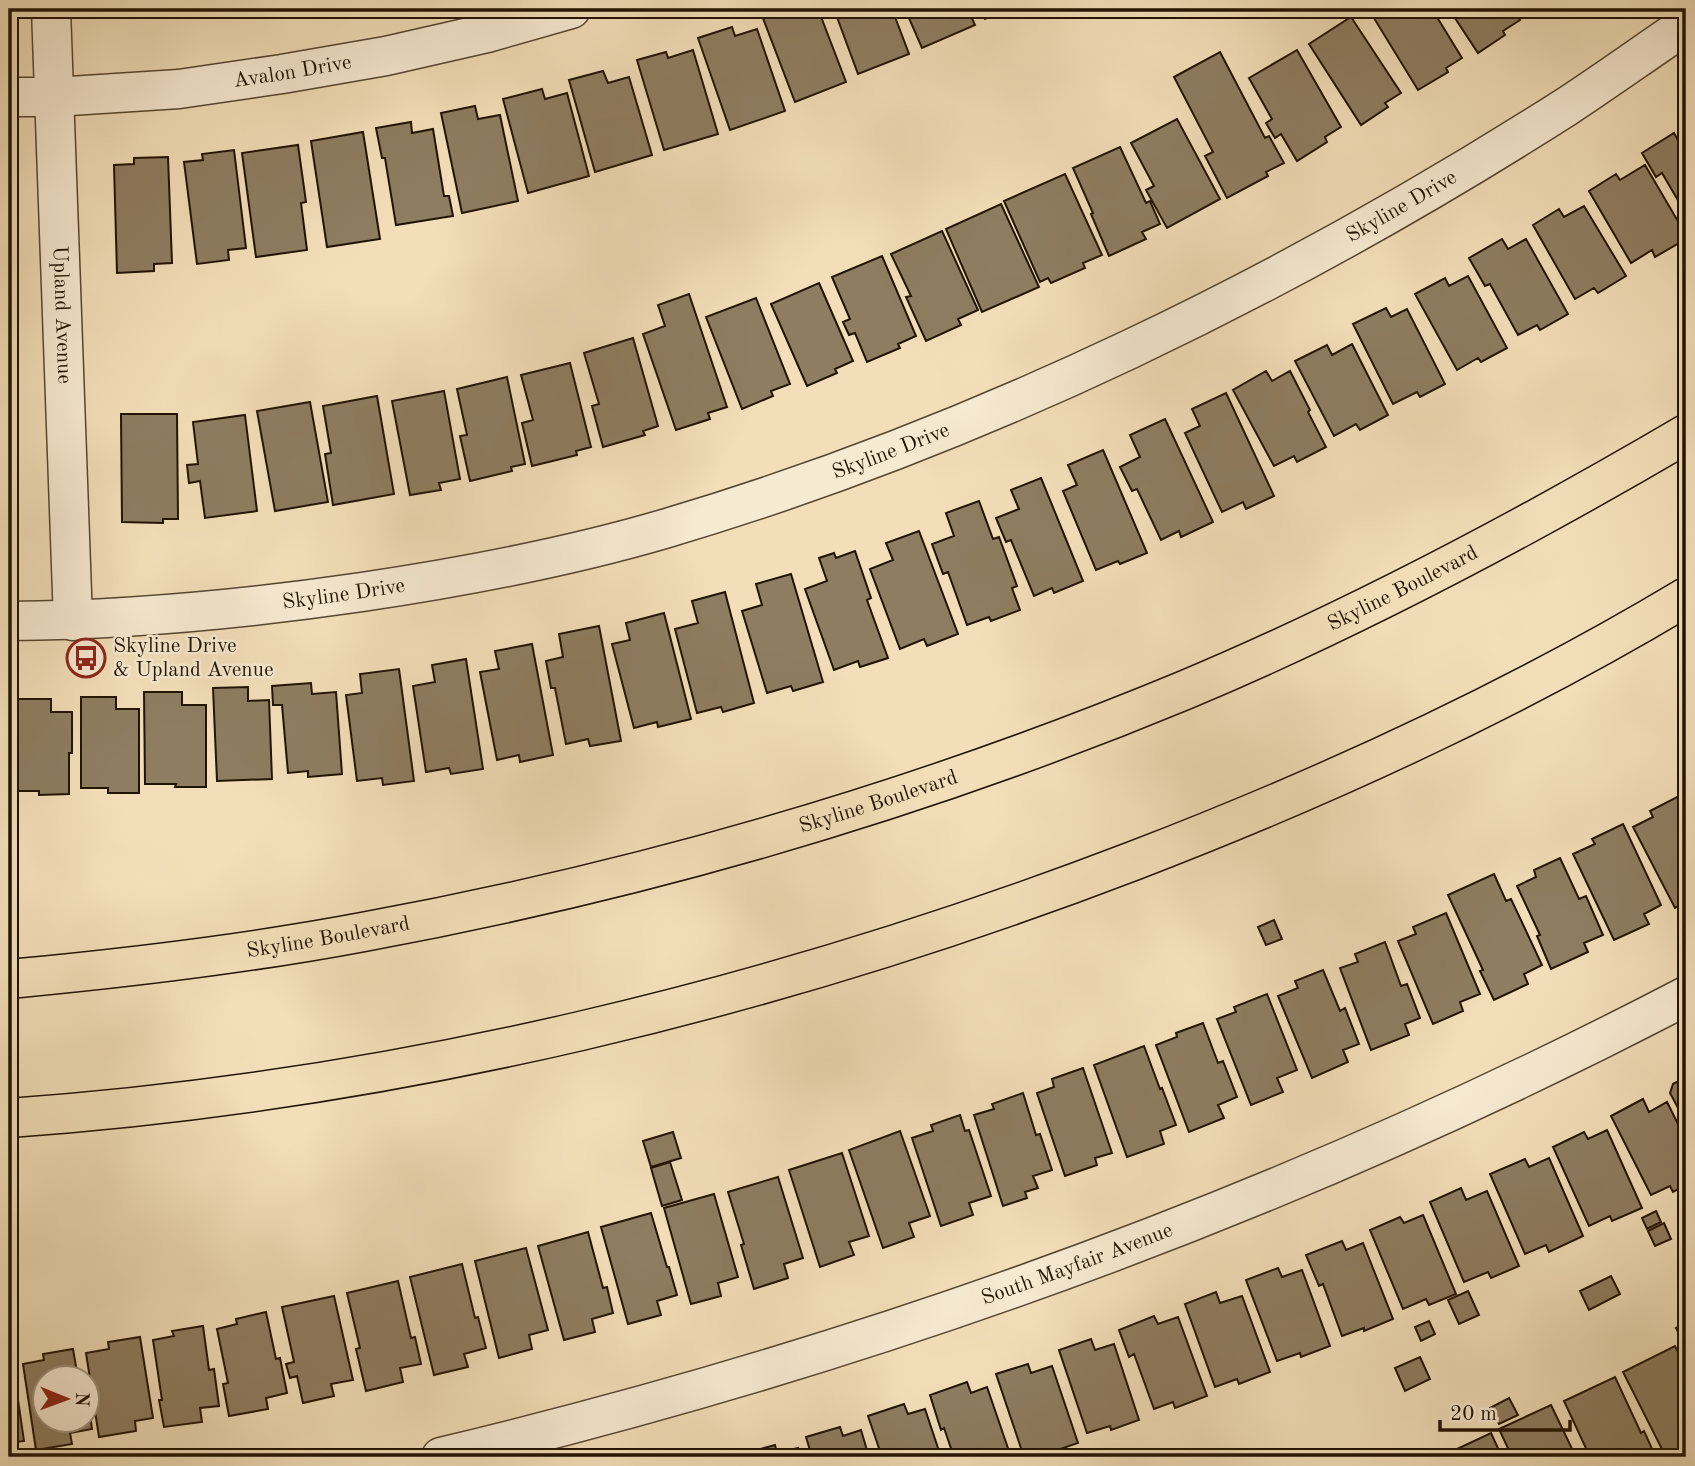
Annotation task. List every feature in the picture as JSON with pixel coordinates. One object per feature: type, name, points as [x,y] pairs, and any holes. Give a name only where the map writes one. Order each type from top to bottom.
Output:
[{"type":"main road","name":"Skyline Boulevard","points":[[9,979],[167,962],[361,933],[549,894],[735,847],[832,819],[921,790],[1095,726],[1288,644],[1472,555],[1686,434]]},
{"type":"main road","points":[[9,1118],[138,1107],[410,1066],[599,1027],[758,986],[870,953],[1046,894],[1250,815],[1399,748],[1498,699],[1686,597]]},
{"type":"street","name":"Upland Avenue","points":[[51,9],[73,621]]},
{"type":"street","name":"Avalon Drive","points":[[9,97],[54,97],[179,89],[282,74],[386,56],[487,33],[571,9]]},
{"type":"street","name":"Skyline Drive","points":[[9,621],[73,621],[201,611],[425,583],[544,559],[661,530],[772,495],[996,410],[1111,358],[1220,304],[1333,245],[1448,179],[1567,106],[1686,25]]},
{"type":"street","name":"South Mayfair Avenue","points":[[441,1457],[552,1431],[727,1381],[895,1329],[1062,1270],[1240,1202],[1419,1126],[1589,1046],[1686,996]]},
{"type":"building","points":[[107,9],[163,9],[163,10],[107,12]]},
{"type":"building","points":[[771,9],[796,9],[797,12],[818,9],[846,82],[795,102],[761,13]]},
{"type":"building","points":[[834,9],[892,9],[909,54],[858,74]]},
{"type":"building","points":[[905,9],[968,9],[975,25],[922,48]]},
{"type":"building","points":[[980,9],[1007,9],[985,19]]},
{"type":"building","points":[[1432,9],[1462,58],[1446,68],[1448,72],[1418,90],[1369,10]]},
{"type":"building","points":[[1449,9],[1512,9],[1520,20],[1503,31],[1505,35],[1478,53]]},
{"type":"building","points":[[1351,17],[1401,93],[1385,103],[1388,107],[1361,125],[1309,44]]},
{"type":"building","points":[[732,27],[735,36],[757,29],[785,111],[730,130],[698,38]]},
{"type":"building","points":[[693,50],[718,134],[664,150],[637,60],[666,52],[668,58]]},
{"type":"building","points":[[1297,50],[1341,127],[1325,137],[1327,142],[1297,161],[1281,134],[1275,138],[1266,123],[1272,119],[1249,78]]},
{"type":"building","points":[[1220,52],[1265,138],[1269,136],[1284,163],[1266,172],[1268,176],[1227,198],[1205,156],[1213,152],[1174,77]]},
{"type":"building","points":[[603,71],[608,83],[629,77],[652,155],[595,172],[569,80]]},
{"type":"building","points":[[542,89],[545,99],[567,93],[589,176],[528,193],[503,99]]},
{"type":"building","points":[[475,106],[478,119],[500,115],[518,201],[462,213],[441,113]]},
{"type":"building","points":[[1177,119],[1220,199],[1167,228],[1146,190],[1154,186],[1131,143]]},
{"type":"building","points":[[411,122],[412,133],[433,129],[444,196],[449,196],[453,216],[396,225],[385,158],[382,158],[376,128]]},
{"type":"building","points":[[363,132],[380,239],[327,247],[311,141]]},
{"type":"building","points":[[1674,133],[1679,142],[1686,138],[1686,214],[1662,173],[1656,177],[1642,153]]},
{"type":"building","points":[[298,145],[306,202],[301,203],[307,250],[256,257],[242,153]]},
{"type":"building","points":[[1120,147],[1146,203],[1150,201],[1160,224],[1142,232],[1146,239],[1109,256],[1073,168]]},
{"type":"building","points":[[234,150],[246,248],[228,250],[229,260],[197,264],[184,162],[203,160],[202,154]]},
{"type":"building","points":[[168,157],[172,263],[154,264],[154,271],[117,273],[114,165],[134,164],[134,158]]},
{"type":"building","points":[[1645,165],[1686,239],[1655,257],[1652,250],[1631,263],[1589,191],[1616,174],[1620,180]]},
{"type":"building","points":[[1065,174],[1102,255],[1083,263],[1085,268],[1051,283],[1048,278],[1040,282],[1004,201]]},
{"type":"building","points":[[1001,204],[1039,287],[982,312],[946,229]]},
{"type":"building","points":[[1584,206],[1626,276],[1598,293],[1594,288],[1575,299],[1533,225],[1559,209],[1564,217]]},
{"type":"building","points":[[942,231],[978,310],[958,319],[961,325],[926,341],[906,297],[911,296],[891,254]]},
{"type":"building","points":[[1502,239],[1508,249],[1526,239],[1568,314],[1540,330],[1537,325],[1518,335],[1490,284],[1485,286],[1469,258]]},
{"type":"building","points":[[882,256],[916,336],[898,344],[900,348],[867,362],[855,333],[849,335],[843,322],[850,319],[832,277]]},
{"type":"building","points":[[1468,276],[1507,348],[1481,362],[1478,358],[1457,370],[1415,294],[1445,278],[1449,286]]},
{"type":"building","points":[[819,283],[853,361],[835,369],[837,373],[807,386],[771,304]]},
{"type":"building","points":[[689,294],[727,407],[708,413],[710,419],[676,430],[643,334],[665,326],[658,305]]},
{"type":"building","points":[[756,298],[790,384],[771,391],[773,396],[742,409],[706,317]]},
{"type":"building","points":[[1386,308],[1391,317],[1407,309],[1445,384],[1420,397],[1417,392],[1393,404],[1353,324]]},
{"type":"building","points":[[633,338],[658,426],[643,431],[645,435],[603,447],[592,406],[599,404],[584,353]]},
{"type":"building","points":[[1352,344],[1388,415],[1360,430],[1356,424],[1334,436],[1295,361],[1327,345],[1332,355]]},
{"type":"building","points":[[570,363],[591,447],[576,451],[577,455],[532,466],[522,423],[533,420],[521,375]]},
{"type":"building","points":[[1266,371],[1272,381],[1290,371],[1326,447],[1297,462],[1294,456],[1274,466],[1233,390]]},
{"type":"building","points":[[507,377],[525,464],[511,467],[512,471],[470,481],[460,436],[467,435],[457,389]]},
{"type":"building","points":[[444,391],[460,479],[439,483],[441,490],[410,495],[392,401]]},
{"type":"building","points":[[1226,393],[1274,496],[1246,509],[1243,502],[1222,512],[1185,433],[1200,426],[1192,409]]},
{"type":"building","points":[[377,396],[394,494],[333,505],[325,454],[331,453],[323,406]]},
{"type":"building","points":[[310,402],[328,502],[275,511],[257,411]]},
{"type":"building","points":[[121,414],[177,414],[178,519],[163,519],[163,523],[122,522]]},
{"type":"building","points":[[245,415],[257,511],[205,518],[200,481],[189,483],[187,465],[198,464],[193,422]]},
{"type":"building","points":[[1165,419],[1213,522],[1181,537],[1179,531],[1161,540],[1137,489],[1132,491],[1120,467],[1140,457],[1130,435]]},
{"type":"building","points":[[1103,450],[1147,553],[1096,570],[1063,491],[1077,485],[1068,465]]},
{"type":"building","points":[[1041,478],[1083,581],[1054,593],[1052,588],[1034,596],[1011,540],[1006,542],[996,518],[1019,509],[1011,490]]},
{"type":"building","points":[[979,501],[993,539],[999,537],[1017,586],[1012,588],[1020,610],[991,621],[989,617],[967,625],[948,572],[943,574],[932,544],[954,536],[946,513]]},
{"type":"building","points":[[919,531],[958,634],[927,646],[924,639],[900,649],[870,569],[893,560],[886,543]]},
{"type":"building","points":[[855,551],[871,598],[867,600],[888,658],[860,667],[858,661],[834,670],[805,589],[827,581],[819,558],[834,553],[836,558]]},
{"type":"building","points":[[791,574],[823,682],[793,691],[791,686],[767,693],[742,611],[762,605],[756,584]]},
{"type":"building","points":[[725,592],[754,703],[723,712],[721,707],[697,713],[675,629],[698,623],[692,601]]},
{"type":"building","points":[[664,613],[691,719],[658,727],[657,722],[634,728],[612,644],[630,640],[626,623]]},
{"type":"building","points":[[599,626],[621,741],[590,746],[588,739],[566,744],[555,688],[551,688],[546,661],[563,657],[559,634]]},
{"type":"building","points":[[532,644],[553,755],[520,762],[519,755],[497,760],[480,672],[499,669],[495,651]]},
{"type":"building","points":[[466,659],[483,769],[451,774],[449,768],[426,772],[413,686],[435,682],[432,665]]},
{"type":"building","points":[[399,669],[414,781],[383,785],[382,778],[357,781],[346,695],[362,693],[360,674]]},
{"type":"building","points":[[311,683],[312,694],[336,692],[342,774],[308,777],[308,771],[288,773],[282,705],[273,705],[272,686]]},
{"type":"building","points":[[248,687],[248,701],[269,700],[272,779],[217,781],[213,688]]},
{"type":"building","points":[[144,692],[182,692],[182,705],[206,705],[206,787],[145,784]]},
{"type":"building","points":[[81,697],[116,697],[116,709],[139,709],[139,793],[108,793],[108,788],[81,788]]},
{"type":"building","points":[[16,699],[51,699],[51,712],[72,712],[69,794],[39,795],[39,791],[17,791],[17,731],[14,731],[13,706],[17,706]]},
{"type":"building","points":[[1679,796],[1686,809],[1686,902],[1675,908],[1633,827],[1653,817],[1650,811]]},
{"type":"building","points":[[1623,824],[1661,905],[1644,914],[1649,924],[1614,940],[1573,854],[1595,844],[1592,839]]},
{"type":"building","points":[[1560,858],[1579,899],[1586,896],[1603,935],[1584,943],[1588,952],[1551,969],[1537,936],[1540,935],[1517,886],[1536,877],[1534,870]]},
{"type":"building","points":[[1494,874],[1506,901],[1511,899],[1542,965],[1524,974],[1528,984],[1494,1000],[1448,895]]},
{"type":"building","points":[[1446,913],[1480,994],[1460,1002],[1463,1011],[1433,1024],[1398,941],[1416,934],[1413,927]]},
{"type":"building","points":[[1274,920],[1282,939],[1266,945],[1258,927]]},
{"type":"building","points":[[1385,942],[1401,986],[1407,984],[1420,1018],[1405,1024],[1409,1035],[1371,1050],[1340,968],[1358,962],[1355,954]]},
{"type":"building","points":[[1323,970],[1340,1011],[1345,1008],[1359,1044],[1343,1050],[1348,1062],[1312,1078],[1278,996],[1298,988],[1295,981]]},
{"type":"building","points":[[1267,994],[1297,1070],[1277,1078],[1283,1092],[1251,1105],[1217,1019],[1236,1012],[1234,1007]]},
{"type":"building","points":[[1203,1023],[1218,1063],[1223,1061],[1237,1097],[1218,1105],[1224,1118],[1189,1132],[1156,1045],[1177,1037],[1176,1033]]},
{"type":"building","points":[[1144,1046],[1176,1125],[1160,1131],[1164,1144],[1127,1157],[1094,1065]]},
{"type":"building","points":[[1083,1068],[1112,1153],[1095,1158],[1097,1165],[1065,1176],[1037,1093],[1054,1087],[1052,1079]]},
{"type":"building","points":[[1686,1077],[1685,1121],[1670,1093],[1673,1084]]},
{"type":"building","points":[[1023,1093],[1036,1135],[1040,1134],[1052,1170],[1033,1176],[1038,1188],[1025,1192],[1027,1198],[1003,1206],[974,1115],[994,1109],[992,1104]]},
{"type":"building","points":[[1643,1099],[1649,1112],[1667,1102],[1686,1140],[1686,1185],[1673,1192],[1670,1186],[1651,1195],[1611,1116]]},
{"type":"building","points":[[960,1115],[965,1131],[969,1130],[991,1196],[969,1203],[973,1215],[941,1226],[912,1138],[933,1131],[931,1125]]},
{"type":"building","points":[[1607,1130],[1642,1208],[1612,1221],[1610,1216],[1589,1226],[1553,1147],[1584,1132],[1588,1139]]},
{"type":"building","points":[[900,1131],[930,1216],[909,1223],[914,1237],[883,1248],[849,1150]]},
{"type":"building","points":[[673,1132],[681,1158],[651,1167],[643,1141]]},
{"type":"building","points":[[842,1153],[869,1236],[849,1242],[854,1255],[820,1267],[789,1170]]},
{"type":"building","points":[[1549,1158],[1583,1236],[1549,1252],[1546,1245],[1525,1254],[1490,1174],[1525,1159],[1529,1167]]},
{"type":"building","points":[[670,1162],[682,1200],[662,1206],[651,1168]]},
{"type":"building","points":[[778,1177],[803,1258],[784,1264],[788,1278],[754,1289],[728,1192]]},
{"type":"building","points":[[1461,1188],[1466,1200],[1487,1191],[1519,1266],[1491,1278],[1488,1272],[1464,1282],[1430,1202]]},
{"type":"building","points":[[714,1194],[738,1277],[718,1283],[721,1296],[691,1304],[664,1208]]},
{"type":"building","points":[[1656,1211],[1661,1222],[1647,1229],[1642,1218]]},
{"type":"building","points":[[651,1213],[677,1295],[657,1301],[661,1315],[628,1324],[601,1227]]},
{"type":"building","points":[[1423,1215],[1456,1294],[1429,1305],[1426,1299],[1403,1309],[1370,1230],[1400,1217],[1404,1223]]},
{"type":"building","points":[[1664,1223],[1671,1239],[1655,1246],[1648,1231]]},
{"type":"building","points":[[588,1232],[603,1288],[607,1287],[613,1313],[592,1319],[595,1332],[564,1340],[538,1246]]},
{"type":"building","points":[[1342,1241],[1346,1250],[1363,1243],[1393,1319],[1364,1331],[1364,1328],[1342,1336],[1323,1284],[1319,1286],[1306,1255]]},
{"type":"building","points":[[526,1248],[548,1330],[529,1335],[532,1349],[499,1358],[475,1261]]},
{"type":"building","points":[[462,1264],[475,1318],[478,1317],[486,1348],[464,1354],[468,1367],[434,1375],[410,1277]]},
{"type":"building","points":[[1278,1268],[1282,1277],[1302,1270],[1330,1346],[1301,1357],[1300,1353],[1277,1361],[1246,1280]]},
{"type":"building","points":[[1611,1276],[1620,1294],[1589,1310],[1580,1291]]},
{"type":"building","points":[[398,1281],[411,1338],[415,1337],[421,1364],[400,1368],[403,1382],[366,1391],[356,1349],[360,1348],[347,1293]]},
{"type":"building","points":[[1468,1291],[1479,1315],[1459,1324],[1448,1300]]},
{"type":"building","points":[[1216,1292],[1220,1303],[1242,1296],[1270,1372],[1239,1384],[1237,1379],[1215,1387],[1185,1304]]},
{"type":"building","points":[[334,1296],[353,1380],[331,1384],[334,1396],[303,1403],[297,1376],[290,1378],[286,1364],[294,1362],[282,1307]]},
{"type":"building","points":[[266,1312],[276,1359],[280,1358],[287,1393],[266,1398],[268,1409],[229,1416],[223,1384],[228,1383],[217,1329],[237,1324],[236,1319]]},
{"type":"building","points":[[1154,1316],[1158,1324],[1178,1317],[1207,1396],[1175,1408],[1173,1402],[1154,1409],[1134,1354],[1129,1357],[1119,1330]]},
{"type":"building","points":[[1429,1321],[1435,1334],[1421,1341],[1415,1327]]},
{"type":"building","points":[[1684,1324],[1686,1341],[1683,1342],[1676,1328]]},
{"type":"building","points":[[203,1326],[209,1370],[214,1369],[219,1406],[200,1408],[202,1422],[164,1427],[153,1340],[174,1336],[172,1331]]},
{"type":"building","points":[[140,1337],[153,1418],[135,1421],[136,1431],[99,1437],[99,1434],[102,1434],[102,1364],[88,1364],[86,1353],[109,1349],[108,1342]]},
{"type":"building","points":[[1091,1339],[1095,1350],[1114,1344],[1139,1420],[1111,1430],[1110,1426],[1087,1433],[1059,1350]]},
{"type":"building","points":[[1675,1346],[1686,1369],[1686,1457],[1666,1457],[1623,1372]]},
{"type":"building","points":[[73,1349],[76,1364],[32,1364],[32,1424],[23,1364],[44,1360],[43,1354]]},
{"type":"building","points":[[1420,1357],[1430,1379],[1405,1391],[1395,1368]]},
{"type":"building","points":[[9,1359],[12,1359],[24,1441],[9,1443]]},
{"type":"building","points":[[1028,1364],[1031,1373],[1052,1366],[1078,1443],[1037,1457],[1024,1457],[996,1374]]},
{"type":"building","points":[[1615,1377],[1641,1433],[1644,1431],[1653,1451],[1640,1457],[1590,1457],[1564,1401]]},
{"type":"building","points":[[967,1382],[971,1393],[987,1387],[1011,1457],[954,1457],[944,1428],[941,1430],[930,1395]]},
{"type":"building","points":[[1509,1398],[1518,1415],[1499,1424],[1490,1408]]},
{"type":"building","points":[[904,1404],[908,1414],[925,1409],[941,1457],[882,1457],[868,1416]]},
{"type":"building","points":[[1551,1405],[1574,1453],[1579,1451],[1582,1457],[1512,1457],[1499,1429]]},
{"type":"building","points":[[840,1427],[843,1436],[861,1430],[869,1457],[812,1457],[806,1437]]},
{"type":"building","points":[[1491,1433],[1502,1457],[1440,1457]]},
{"type":"building","points":[[34,1434],[70,1434],[72,1444],[36,1450]]},
{"type":"building","points":[[775,1445],[777,1453],[798,1448],[800,1457],[739,1455]]},
{"type":"place","name":"Skyline Drive & Upland Avenue","points":[[86,658]]}]
